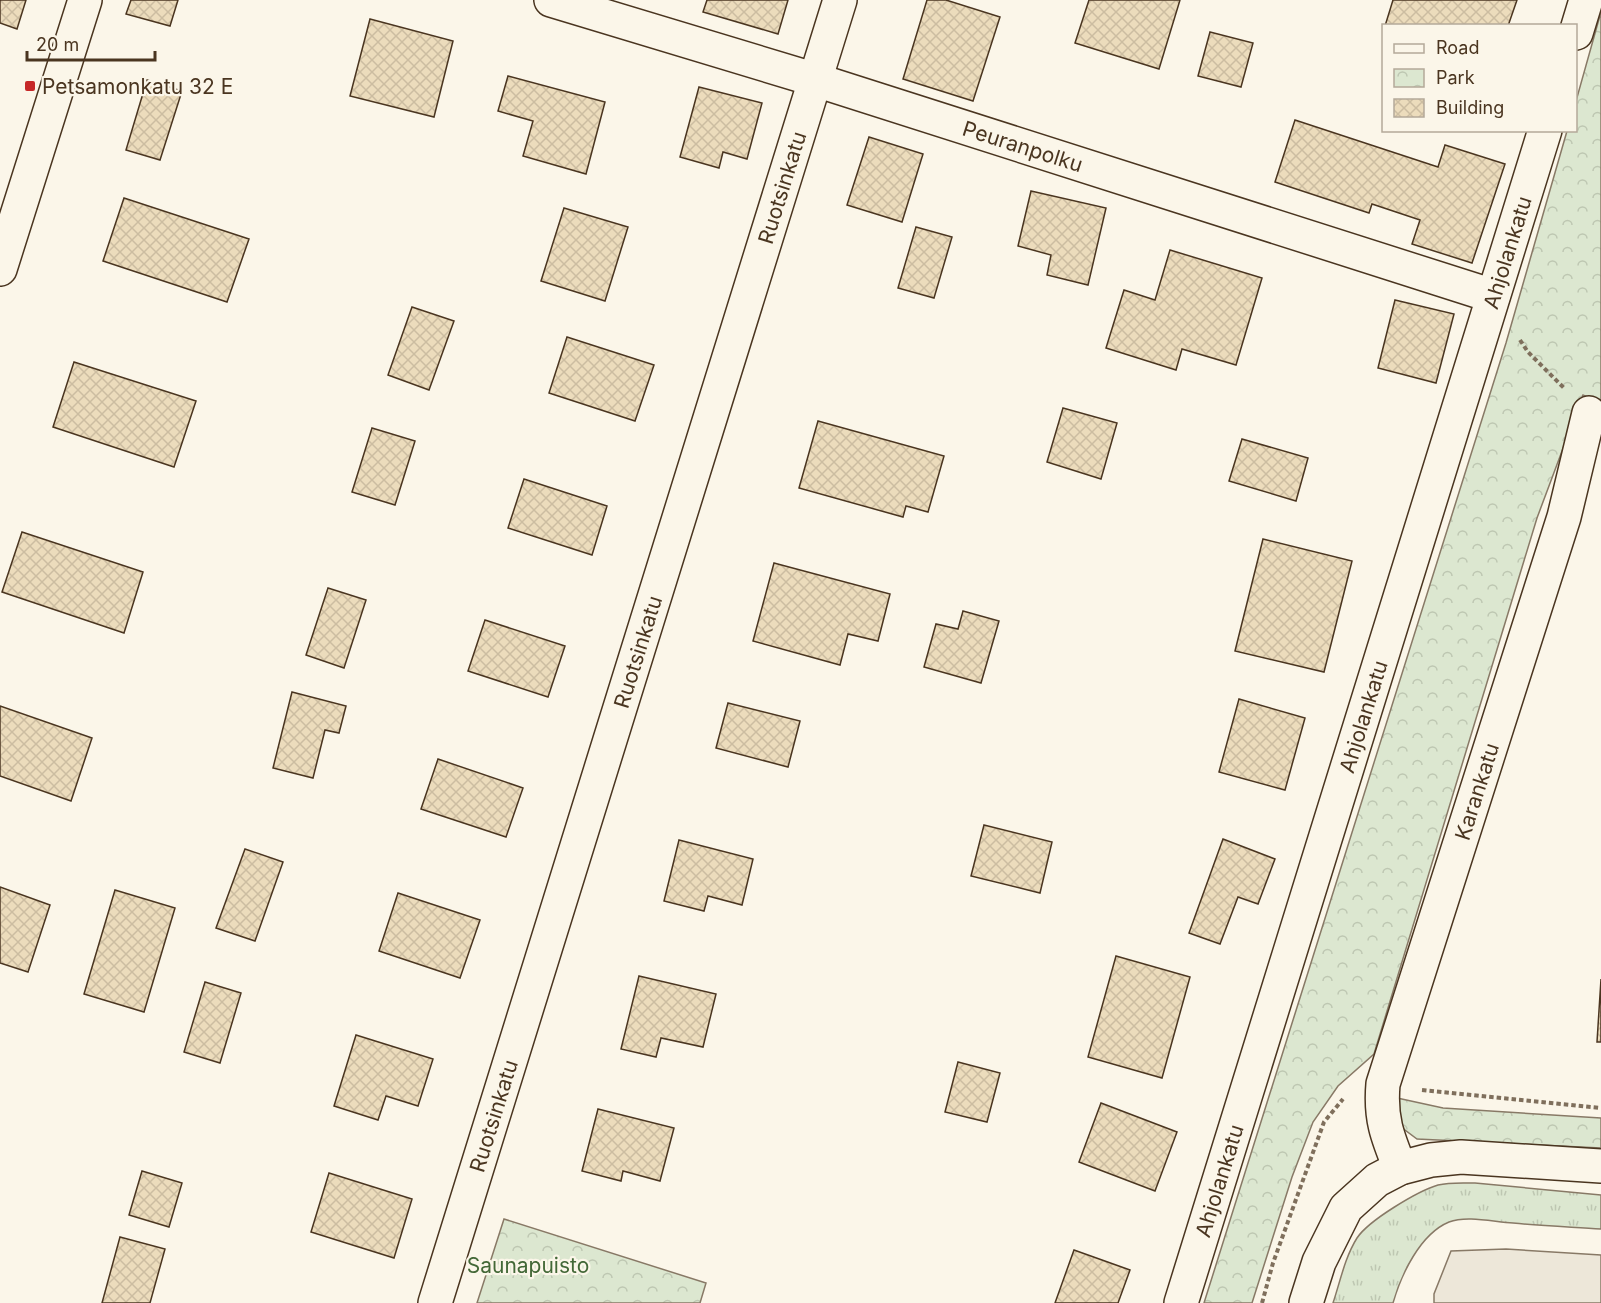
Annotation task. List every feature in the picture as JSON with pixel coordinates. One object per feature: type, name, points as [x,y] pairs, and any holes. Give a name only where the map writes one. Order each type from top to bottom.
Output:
[{"type":"street","points":[[0,269],[85,0]]},
{"type":"street","name":"Peuranpolku","points":[[550,0],[816,80],[1493,296]]},
{"type":"street","name":"Ruotsinkatu","points":[[435,1303],[840,0]]},
{"type":"street","points":[[1577,27],[1586,0]]},
{"type":"street","name":"Ahjolankatu","points":[[1181,1303],[1544,132]]},
{"type":"street","name":"Karankatu","points":[[1400,1168],[1386,1134],[1381,1106],[1383,1084],[1564,517],[1589,413]]},
{"type":"street","points":[[1306,1303],[1319,1262],[1346,1208],[1377,1180],[1400,1168],[1431,1160],[1461,1157],[1601,1166]]},
{"type":"path","points":[[1493,296],[1528,352],[1589,413]]},
{"type":"green space","points":[[1601,12],[1601,421],[1597,401],[1583,395],[1537,518],[1374,1054],[1338,1086],[1313,1122],[1292,1177],[1252,1303],[1204,1303],[1506,343],[1567,132],[1577,132],[1577,97]]},
{"type":"green space","points":[[1388,1096],[1443,1108],[1601,1118],[1601,1148],[1417,1139],[1397,1124]]},
{"type":"green space","points":[[1447,1183],[1475,1183],[1601,1195],[1601,1229],[1456,1220],[1449,1222],[1429,1236],[1413,1256],[1393,1303],[1333,1303],[1353,1245],[1372,1223],[1394,1207],[1429,1188]]},
{"type":"green space","name":"Saunapuisto","points":[[504,1219],[706,1283],[700,1303],[477,1303]]},
{"type":"shaded area","points":[[1506,1249],[1601,1255],[1601,1303],[1434,1303],[1434,1294],[1451,1251]]},
{"type":"building","points":[[0,0],[26,0],[17,29],[0,23]]},
{"type":"building","points":[[131,0],[178,0],[170,26],[126,14]]},
{"type":"building","points":[[707,0],[788,0],[778,34],[703,12]]},
{"type":"building","points":[[927,0],[946,0],[1000,17],[973,101],[903,79]]},
{"type":"building","points":[[1089,0],[1180,0],[1159,69],[1075,43]]},
{"type":"building","points":[[1393,0],[1517,0],[1509,24],[1386,24]]},
{"type":"building","points":[[370,19],[453,41],[434,117],[350,96]]},
{"type":"building","points":[[1210,32],[1253,43],[1241,87],[1198,76]]},
{"type":"building","points":[[508,76],[605,102],[586,174],[523,156],[533,121],[498,111]]},
{"type":"building","points":[[147,80],[182,91],[160,160],[126,150]]},
{"type":"building","points":[[699,87],[762,103],[747,159],[723,152],[719,168],[680,157]]},
{"type":"building","points":[[1295,120],[1438,167],[1445,145],[1505,164],[1472,263],[1412,244],[1420,220],[1372,204],[1369,213],[1275,182]]},
{"type":"building","points":[[869,137],[923,154],[902,222],[847,205]]},
{"type":"building","points":[[1031,191],[1106,208],[1088,285],[1047,275],[1051,255],[1018,246]]},
{"type":"building","points":[[124,198],[249,239],[227,302],[103,261]]},
{"type":"building","points":[[564,208],[628,227],[605,301],[541,281]]},
{"type":"building","points":[[916,227],[952,237],[934,298],[898,288]]},
{"type":"building","points":[[1170,250],[1262,278],[1236,365],[1182,349],[1176,370],[1106,348],[1124,290],[1155,300]]},
{"type":"building","points":[[1395,300],[1454,314],[1436,383],[1378,368]]},
{"type":"building","points":[[412,307],[454,321],[429,390],[388,375]]},
{"type":"building","points":[[567,337],[654,365],[635,421],[549,393]]},
{"type":"building","points":[[74,362],[196,401],[174,467],[53,427]]},
{"type":"building","points":[[1063,408],[1117,423],[1101,479],[1047,462]]},
{"type":"building","points":[[818,421],[944,456],[928,512],[906,506],[903,517],[799,488]]},
{"type":"building","points":[[372,428],[415,441],[395,505],[352,492]]},
{"type":"building","points":[[1242,439],[1308,458],[1296,501],[1229,481]]},
{"type":"building","points":[[524,479],[607,506],[592,555],[508,528]]},
{"type":"building","points":[[22,532],[143,572],[124,633],[2,592]]},
{"type":"building","points":[[1263,539],[1352,561],[1324,672],[1235,651]]},
{"type":"building","points":[[774,563],[890,594],[878,641],[848,634],[840,665],[753,641]]},
{"type":"building","points":[[328,588],[366,600],[344,668],[306,655]]},
{"type":"building","points":[[963,611],[999,621],[981,683],[924,667],[936,624],[958,629]]},
{"type":"building","points":[[485,620],[565,646],[548,697],[468,671]]},
{"type":"building","points":[[292,692],[346,706],[339,733],[325,730],[313,778],[273,768]]},
{"type":"building","points":[[1239,699],[1305,718],[1285,790],[1219,772]]},
{"type":"building","points":[[728,703],[800,721],[788,767],[716,748]]},
{"type":"building","points":[[0,706],[92,738],[71,801],[0,776]]},
{"type":"building","points":[[438,759],[523,788],[506,837],[421,809]]},
{"type":"building","points":[[984,825],[1052,842],[1040,893],[971,876]]},
{"type":"building","points":[[1223,839],[1275,859],[1258,904],[1238,897],[1220,944],[1189,933]]},
{"type":"building","points":[[679,840],[753,859],[742,905],[708,896],[704,911],[664,901]]},
{"type":"building","points":[[245,849],[283,862],[255,941],[216,928]]},
{"type":"building","points":[[0,887],[50,905],[28,972],[0,963]]},
{"type":"building","points":[[115,890],[175,908],[144,1012],[84,994]]},
{"type":"building","points":[[398,893],[480,920],[460,978],[379,951]]},
{"type":"building","points":[[1116,956],[1190,977],[1162,1078],[1088,1057]]},
{"type":"building","points":[[639,976],[716,994],[703,1047],[661,1038],[656,1057],[621,1049]]},
{"type":"building","points":[[1601,979],[1601,1042],[1597,1042]]},
{"type":"building","points":[[205,982],[241,993],[220,1063],[184,1052]]},
{"type":"building","points":[[356,1035],[433,1059],[418,1106],[386,1096],[378,1120],[334,1106]]},
{"type":"building","points":[[958,1062],[1000,1073],[987,1122],[945,1112]]},
{"type":"building","points":[[1101,1103],[1177,1132],[1155,1191],[1079,1162]]},
{"type":"building","points":[[598,1109],[674,1128],[660,1181],[623,1171],[621,1181],[582,1171]]},
{"type":"building","points":[[142,1171],[182,1183],[169,1227],[129,1215]]},
{"type":"building","points":[[329,1173],[412,1199],[394,1258],[311,1232]]},
{"type":"building","points":[[120,1237],[165,1249],[150,1303],[102,1303]]},
{"type":"building","points":[[1074,1250],[1130,1270],[1118,1303],[1055,1303]]},
{"type":"place","name":"Petsamonkatu 32 E","points":[[30,86]]}]
